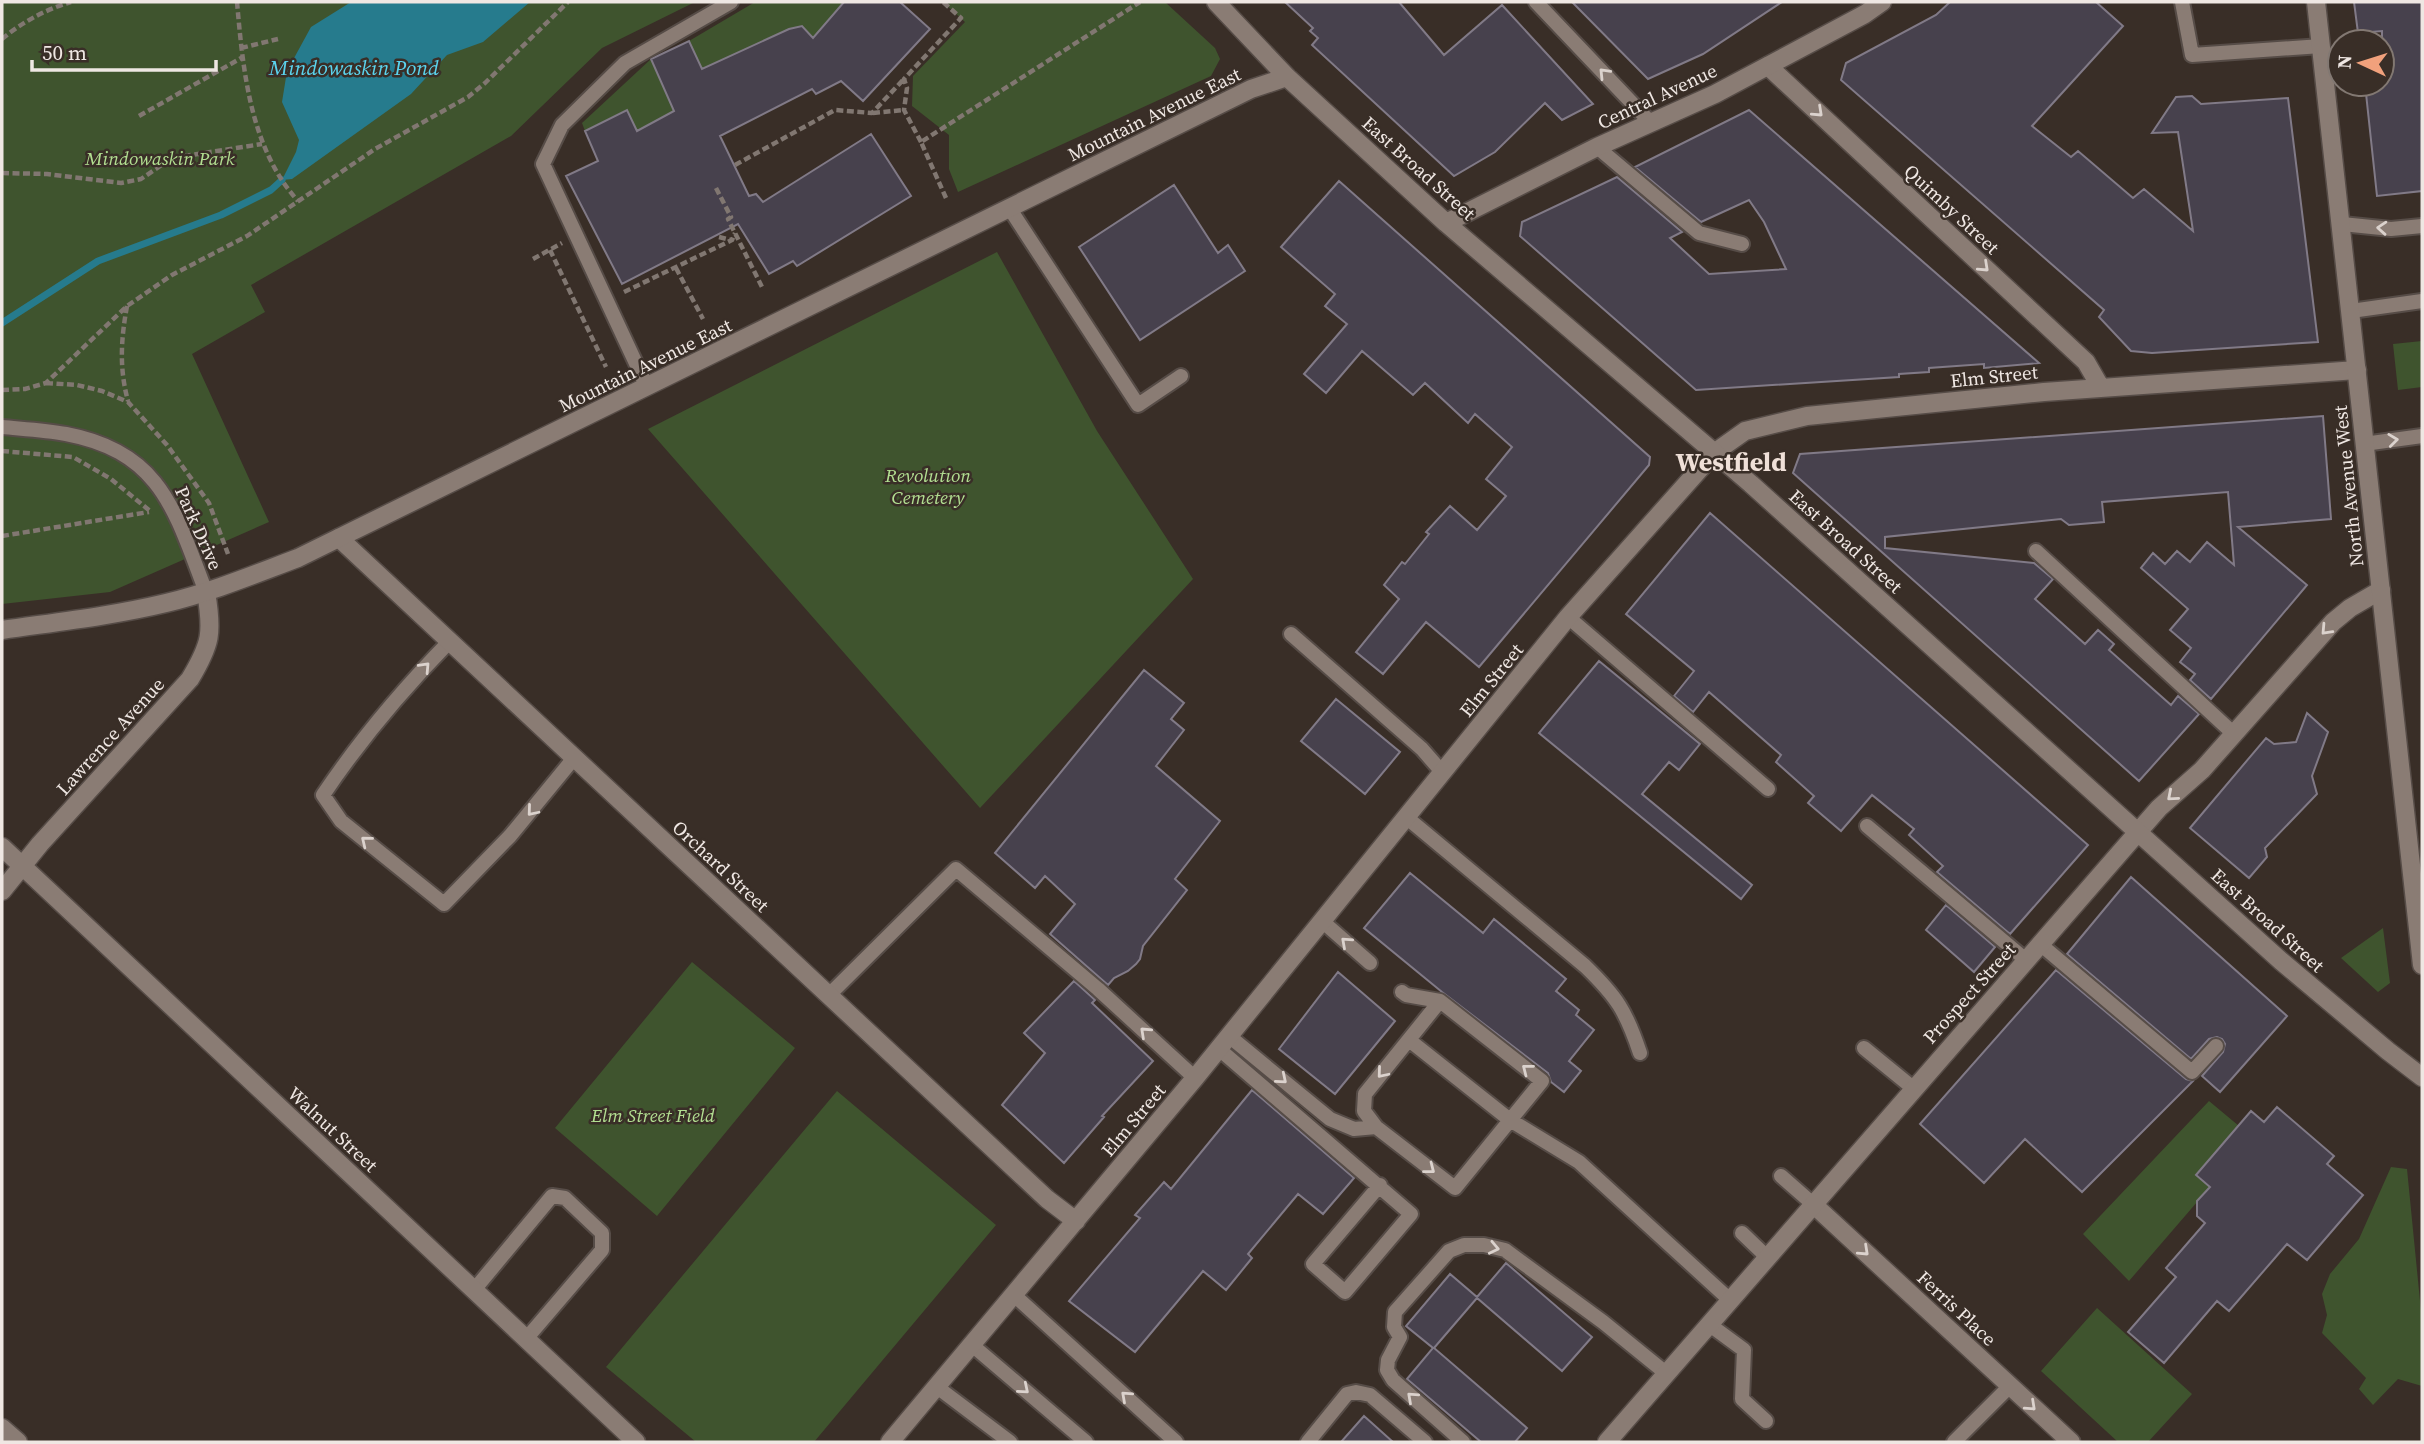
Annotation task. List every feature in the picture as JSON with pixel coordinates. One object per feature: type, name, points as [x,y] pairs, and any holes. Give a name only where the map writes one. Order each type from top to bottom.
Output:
[{"type":"street","name":"East Broad Street","points":[[1216,2],[1287,77],[1447,223],[1714,453],[2281,961],[2422,1077]]},
{"type":"street","name":"Central Avenue","points":[[1447,223],[1597,147],[1714,94],[1865,14],[1882,2]]},
{"type":"street","name":"North Avenue West","points":[[2316,2],[2381,590],[2415,834],[2422,965]]},
{"type":"street","name":"Quimby Street","points":[[1768,66],[2086,362],[2101,388]]},
{"type":"street","name":"Mountain Avenue East","points":[[2,630],[115,614],[206,592],[298,558],[1251,89],[1287,77]]},
{"type":"street","name":"Elm Street","points":[[891,1442],[1195,1078],[1568,617],[1714,453],[1745,431],[1807,416],[2031,393],[2357,370]]},
{"type":"street","name":"Orchard Street","points":[[339,538],[1047,1199],[1076,1222]]},
{"type":"street","name":"Prospect Street","points":[[1607,1442],[2159,808],[2202,770],[2333,622],[2350,608],[2381,590]]},
{"type":"street","name":"Lawrence Avenue","points":[[2,891],[190,679],[206,652],[211,624],[206,592]]},
{"type":"street","name":"Walnut Street","points":[[2,847],[636,1442]]},
{"type":"street","name":"Ferris Place","points":[[1814,1205],[2071,1442]]},
{"type":"street","points":[[2,1428],[18,1442]]},
{"type":"lane","points":[[647,387],[543,164],[562,125],[625,63],[731,2]]},
{"type":"lane","points":[[1536,2],[1651,123]]},
{"type":"lane","points":[[2182,2],[2192,55],[2321,46]]},
{"type":"lane","points":[[1597,147],[1699,233],[1742,244]]},
{"type":"lane","points":[[1010,209],[1138,405],[1181,376]]},
{"type":"lane","points":[[2342,224],[2391,229],[2422,226]]},
{"type":"lane","points":[[2351,311],[2422,301]]},
{"type":"lane","name":"Park Drive","points":[[2,427],[64,433],[92,440],[117,450],[136,462],[157,482],[174,511],[206,592]]},
{"type":"lane","points":[[2364,444],[2422,436]]},
{"type":"lane","points":[[2036,551],[2234,734]]},
{"type":"lane","points":[[1568,617],[1768,789]]},
{"type":"lane","points":[[1291,634],[1422,749],[1441,772]]},
{"type":"lane","points":[[450,641],[348,758],[323,795],[341,821],[444,904],[510,836],[574,758]]},
{"type":"lane","points":[[1406,817],[1609,989],[1628,1018],[1640,1053]]},
{"type":"lane","points":[[1867,826],[2026,960]]},
{"type":"lane","points":[[829,995],[956,869],[1098,989],[1195,1078]]},
{"type":"lane","points":[[1322,920],[1370,963]]},
{"type":"lane","points":[[2040,944],[2192,1072],[2216,1046]]},
{"type":"lane","points":[[1402,992],[1405,995],[1440,1001],[1542,1081],[1455,1188],[1376,1127],[1364,1111],[1365,1094],[1440,1001]]},
{"type":"lane","points":[[1409,1040],[1510,1119],[1578,1162],[1731,1301]]},
{"type":"lane","points":[[1224,1042],[1330,1119],[1354,1129],[1376,1127]]},
{"type":"lane","points":[[1224,1042],[1412,1214],[1345,1292],[1313,1264],[1380,1185]]},
{"type":"lane","points":[[1864,1048],[1913,1088]]},
{"type":"lane","points":[[1781,1176],[1814,1205]]},
{"type":"lane","points":[[474,1290],[552,1196],[565,1198],[602,1233],[602,1251],[526,1339]]},
{"type":"lane","points":[[1742,1233],[1768,1258]]},
{"type":"lane","points":[[1463,1442],[1393,1380],[1387,1370],[1388,1360],[1400,1337],[1394,1327],[1395,1312],[1449,1251],[1464,1245],[1485,1245],[1505,1250],[1603,1322],[1667,1374]]},
{"type":"lane","points":[[1014,1295],[1176,1442]]},
{"type":"lane","points":[[1710,1325],[1744,1350],[1742,1399],[1766,1421]]},
{"type":"lane","points":[[972,1345],[1086,1442]]},
{"type":"lane","points":[[1954,1442],[2010,1386]]},
{"type":"lane","points":[[937,1387],[1010,1442]]},
{"type":"lane","points":[[1308,1442],[1347,1394],[1356,1392],[1370,1395],[1424,1442]]},
{"type":"path","points":[[2,39],[30,20],[71,2]]},
{"type":"path","points":[[237,2],[243,57],[262,144],[289,191],[298,201]]},
{"type":"path","points":[[47,383],[127,306],[172,275],[247,236],[375,149],[468,97],[568,2]]},
{"type":"path","points":[[872,113],[961,18],[943,2]]},
{"type":"path","points":[[921,142],[1140,2]]},
{"type":"path","points":[[242,48],[278,39]]},
{"type":"path","points":[[139,116],[243,57]]},
{"type":"path","points":[[904,79],[907,88],[904,110],[946,198]]},
{"type":"path","points":[[735,165],[835,110],[872,113],[904,110]]},
{"type":"path","points":[[2,173],[47,174],[121,183],[141,178],[163,164],[185,156],[262,144]]},
{"type":"path","points":[[716,188],[731,217],[728,219],[763,289]]},
{"type":"path","points":[[618,282],[624,293],[732,240],[735,233]]},
{"type":"path","points":[[533,260],[576,236]]},
{"type":"path","points":[[719,237],[732,240]]},
{"type":"path","points":[[550,250],[606,367]]},
{"type":"path","points":[[676,268],[703,319]]},
{"type":"path","points":[[127,306],[121,340],[121,362],[128,402]]},
{"type":"path","points":[[2,390],[47,383],[77,385],[102,391],[128,402],[167,444],[209,503],[228,554]]},
{"type":"path","points":[[2,451],[73,457],[111,479],[150,512],[2,536]]},
{"type":"green space","name":"Mindowaskin Park","points":[[2,2],[695,2],[602,48],[511,136],[251,285],[265,312],[192,354],[269,522],[110,592],[2,604]]},
{"type":"green space","points":[[755,2],[844,2],[813,38],[802,26],[789,29],[702,69],[689,41]]},
{"type":"green space","points":[[943,2],[1165,2],[1215,48],[1220,59],[1211,76],[958,192],[949,169],[949,135],[912,106],[913,76],[965,22]]},
{"type":"green space","points":[[651,59],[674,111],[637,131],[626,110],[585,131],[582,123]]},
{"type":"green space","name":"Revolution Cemetery","points":[[997,252],[1097,431],[1193,579],[980,808],[648,429]]},
{"type":"green space","points":[[2422,341],[2422,387],[2398,390],[2393,344]]},
{"type":"green space","points":[[2383,928],[2390,983],[2378,992],[2341,958]]},
{"type":"green space","name":"Elm Street Field","points":[[692,962],[795,1048],[657,1216],[555,1128]]},
{"type":"green space","points":[[837,1091],[996,1225],[814,1442],[696,1442],[606,1367]]},
{"type":"green space","points":[[2209,1101],[2239,1126],[2196,1175],[2210,1187],[2129,1281],[2083,1234]]},
{"type":"green space","points":[[2391,1167],[2407,1169],[2422,1321],[2422,1386],[2398,1379],[2373,1405],[2359,1389],[2366,1378],[2322,1333],[2327,1315],[2322,1294],[2330,1274],[2359,1239]]},
{"type":"green space","points":[[2097,1308],[2192,1394],[2148,1442],[2118,1442],[2041,1371]]},
{"type":"water","name":"Mindowaskin Pond","points":[[351,2],[530,2],[483,42],[447,55],[411,94],[292,179],[282,180],[299,140],[282,102],[287,71],[311,27]]},
{"type":"building","points":[[844,2],[900,2],[930,29],[863,101],[841,81],[816,94],[812,89],[720,136],[749,196],[756,194],[763,202],[871,134],[911,196],[797,266],[793,261],[769,274],[738,224],[622,284],[566,176],[598,161],[585,131],[627,110],[637,131],[674,111],[651,59],[689,41],[702,69],[789,29],[802,26],[813,38]]},
{"type":"building","points":[[1285,2],[1399,2],[1444,55],[1502,5],[1593,104],[1562,120],[1545,103],[1495,152],[1454,176],[1312,45],[1318,38],[1310,31],[1313,28]]},
{"type":"building","points":[[1572,2],[1782,2],[1703,54],[1648,79]]},
{"type":"building","points":[[1950,2],[2096,2],[2123,26],[2032,126],[2071,157],[2078,151],[2133,198],[2144,189],[2193,231],[2178,132],[2152,133],[2176,97],[2192,96],[2201,104],[2288,98],[2318,342],[2152,353],[2131,351],[2099,317],[2104,310],[1841,80],[1846,63],[1936,15]]},
{"type":"building","points":[[2354,2],[2422,2],[2422,191],[2377,196],[2366,98],[2396,98],[2396,28],[2357,28]]},
{"type":"building","points":[[1749,110],[2039,363],[1984,368],[1984,364],[1929,368],[1929,372],[1899,374],[1899,377],[1696,390],[1520,236],[1522,222],[1617,177],[1682,232],[1670,238],[1709,274],[1786,269],[1764,222],[1749,200],[1701,222],[1635,167]]},
{"type":"building","points":[[1339,181],[1650,457],[1649,465],[1479,667],[1426,622],[1383,674],[1356,652],[1399,599],[1384,585],[1402,562],[1405,564],[1429,534],[1426,532],[1450,506],[1477,530],[1506,496],[1486,479],[1512,447],[1475,414],[1468,423],[1425,383],[1413,395],[1362,351],[1326,393],[1304,374],[1347,324],[1325,306],[1335,294],[1281,247]]},
{"type":"building","points":[[1174,185],[1218,253],[1228,245],[1245,271],[1140,340],[1079,247]]},
{"type":"building","points":[[2323,416],[2331,519],[2238,527],[2307,585],[2211,699],[2190,680],[2195,674],[2180,662],[2191,648],[2170,630],[2188,609],[2141,568],[2153,553],[2165,564],[2177,551],[2190,562],[2207,542],[2234,565],[2228,492],[2102,502],[2104,522],[2069,525],[2061,519],[1885,537],[1885,548],[2034,563],[2053,579],[2035,599],[2085,644],[2098,630],[2114,644],[2109,650],[2171,705],[2178,696],[2199,714],[2139,781],[1793,473],[1800,454]]},
{"type":"building","points":[[1710,513],[2088,845],[2010,934],[1937,872],[1943,866],[1909,835],[1914,829],[1872,795],[1841,831],[1808,803],[1814,796],[1776,762],[1781,755],[1709,692],[1693,712],[1674,696],[1694,671],[1626,614]]},
{"type":"building","points":[[1599,661],[1700,744],[1679,770],[1669,762],[1642,794],[1752,885],[1741,899],[1539,733]]},
{"type":"building","points":[[1144,670],[1184,703],[1171,719],[1184,730],[1156,766],[1220,821],[1175,879],[1187,890],[1143,946],[1140,959],[1108,985],[1050,934],[1075,904],[1045,876],[1035,888],[995,853]]},
{"type":"building","points":[[1336,699],[1400,752],[1365,794],[1301,741]]},
{"type":"building","points":[[2307,713],[2328,732],[2312,776],[2317,794],[2265,848],[2267,857],[2249,878],[2190,828],[2266,738],[2274,744],[2296,742]]},
{"type":"building","points":[[1410,873],[1483,933],[1494,919],[1566,979],[1556,991],[1579,1010],[1576,1015],[1594,1030],[1569,1061],[1581,1071],[1564,1092],[1551,1082],[1548,1073],[1364,928]]},
{"type":"building","points":[[2131,877],[2287,1016],[2220,1092],[2202,1076],[2223,1052],[2225,1044],[2222,1039],[2209,1039],[2191,1059],[2067,954]]},
{"type":"building","points":[[1946,905],[1995,947],[1974,972],[1926,930]]},
{"type":"building","points":[[2056,970],[2186,1079],[2193,1081],[2082,1192],[2025,1139],[1984,1183],[1920,1124]]},
{"type":"building","points":[[1338,972],[1395,1021],[1335,1094],[1279,1049]]},
{"type":"building","points":[[1074,981],[1095,1000],[1092,1003],[1153,1061],[1102,1116],[1104,1117],[1064,1163],[1002,1105],[1045,1053],[1024,1033]]},
{"type":"building","points":[[1252,1090],[1354,1178],[1323,1214],[1298,1194],[1248,1254],[1252,1258],[1226,1290],[1203,1271],[1135,1352],[1069,1301],[1140,1218],[1135,1215],[1164,1182],[1171,1189]]},
{"type":"building","points":[[2277,1107],[2334,1156],[2327,1164],[2363,1195],[2307,1260],[2287,1244],[2229,1311],[2217,1301],[2164,1363],[2128,1332],[2176,1277],[2166,1268],[2205,1223],[2197,1216],[2197,1201],[2210,1187],[2196,1175],[2251,1111],[2264,1122]]},
{"type":"building","points":[[1506,1263],[1592,1337],[1562,1371],[1477,1298],[1434,1348],[1527,1428],[1515,1442],[1481,1442],[1407,1379],[1433,1348],[1406,1326],[1450,1274],[1477,1297]]},
{"type":"building","points":[[1364,1416],[1393,1442],[1341,1442]]},
{"type":"waterway","points":[[2,323],[98,261],[221,215],[271,190],[282,180]]},
{"type":"district","name":"Westfield","points":[[1731,462]]}]
